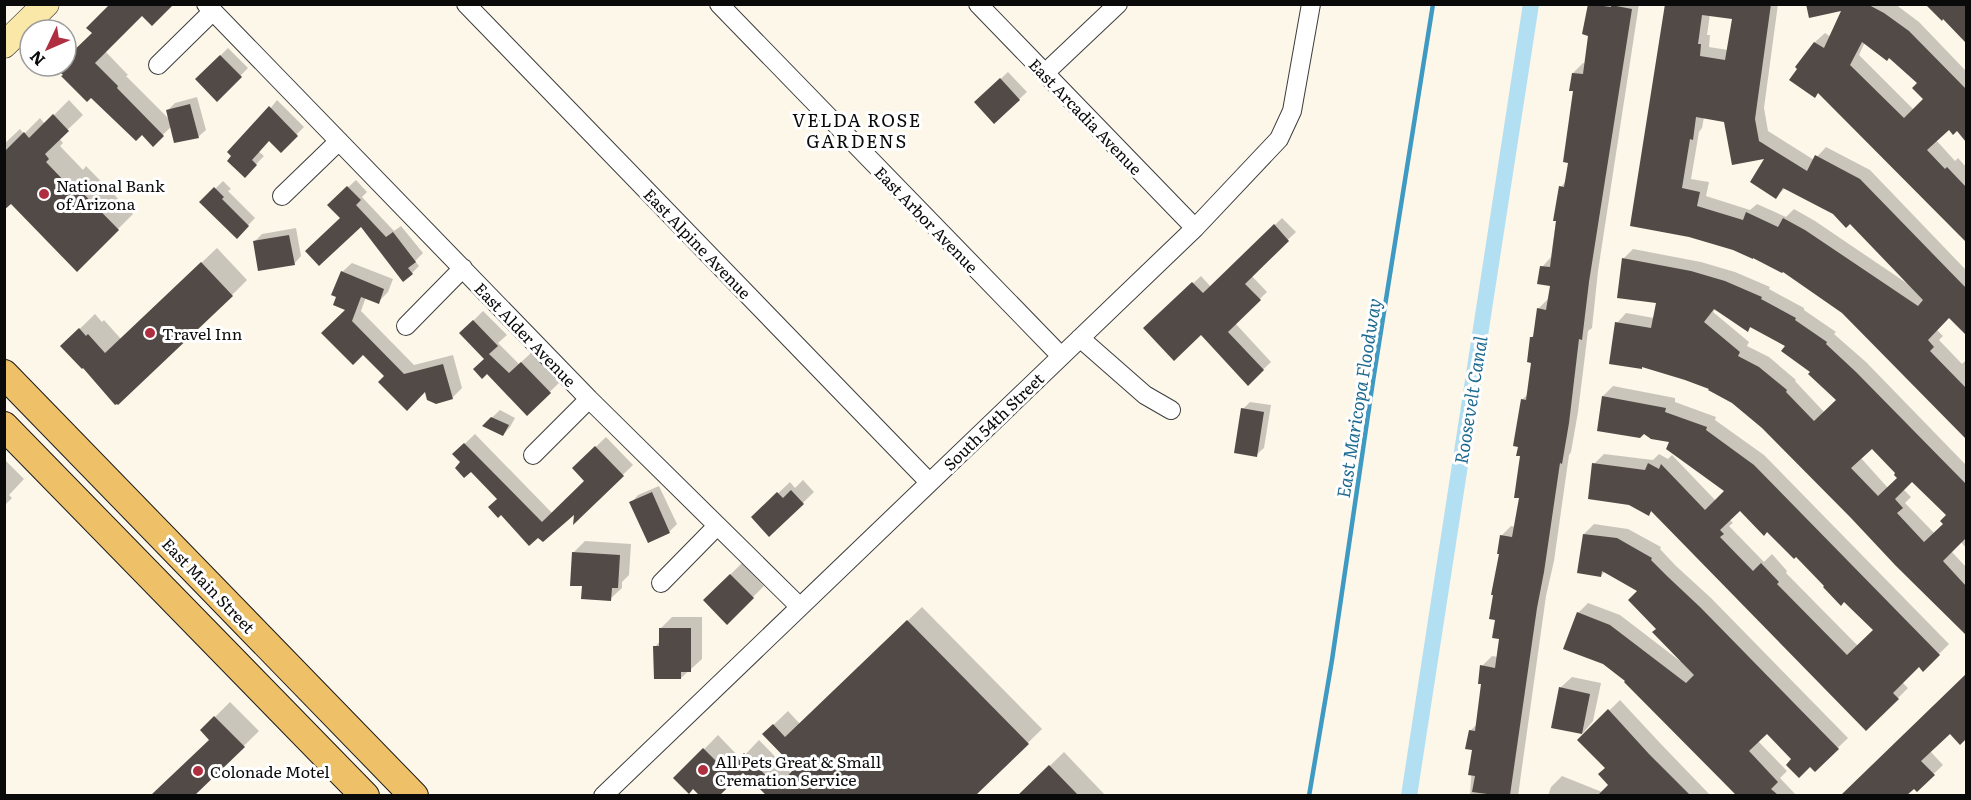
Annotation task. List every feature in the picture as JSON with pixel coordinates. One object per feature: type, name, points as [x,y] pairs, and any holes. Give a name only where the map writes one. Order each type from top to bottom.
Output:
[{"type":"main road","name":"East Main Street","points":[[4,374],[414,795]]},
{"type":"main road","points":[[4,426],[365,795]]},
{"type":"main road","points":[[131,555],[142,550],[156,555],[230,628],[244,638],[274,652]]},
{"type":"street","points":[[4,45],[46,4]]},
{"type":"street","name":"East Alpine Avenue","points":[[466,4],[929,482]]},
{"type":"street","name":"East Arbor Avenue","points":[[719,4],[1060,355]]},
{"type":"street","name":"East Arcadia Avenue","points":[[978,4],[1195,228]]},
{"type":"street","points":[[1045,73],[1118,4]]},
{"type":"street","name":"South 54th Street","points":[[603,795],[1195,228],[1279,139],[1292,111],[1311,4]]},
{"type":"street","name":"East Alder Avenue","points":[[158,65],[210,8],[589,399],[800,607]]},
{"type":"street","points":[[282,196],[339,141]]},
{"type":"street","name":"East Alder Avenue","points":[[406,326],[463,268]]},
{"type":"street","points":[[1080,338],[1145,395],[1171,410]]},
{"type":"street","name":"East Alder Avenue","points":[[533,455],[589,399]]},
{"type":"street","points":[[661,583],[717,526]]},
{"type":"building","points":[[110,4],[174,4],[152,26],[142,16],[95,63],[164,136],[153,147],[142,135],[136,141],[91,98],[87,102],[63,78],[78,78],[78,46],[92,33],[86,28]]},
{"type":"building","points":[[1588,4],[1632,9],[1582,340],[1579,339],[1569,423],[1562,464],[1560,463],[1537,608],[1510,795],[1472,792],[1475,776],[1468,775],[1472,750],[1465,749],[1469,730],[1475,731],[1481,684],[1478,684],[1480,665],[1495,668],[1499,639],[1492,638],[1495,620],[1489,619],[1493,595],[1491,595],[1499,554],[1497,554],[1500,535],[1512,537],[1519,498],[1514,498],[1520,456],[1516,456],[1518,447],[1513,446],[1521,399],[1526,400],[1531,363],[1527,362],[1537,308],[1546,310],[1550,286],[1537,284],[1540,266],[1550,267],[1556,221],[1553,221],[1559,186],[1564,187],[1568,163],[1563,162],[1573,91],[1569,91],[1572,73],[1583,74],[1588,36],[1582,34]]},
{"type":"building","points":[[1665,4],[1771,4],[1755,119],[1759,141],[1807,171],[1815,155],[1860,179],[1966,288],[1966,335],[1949,318],[1928,340],[1934,347],[1930,351],[1966,388],[1966,439],[1842,313],[1783,272],[1733,250],[1689,237],[1630,226]],"holes":[[[1702,15],[1732,19],[1725,60],[1700,56],[1701,44],[1698,44]],[[1696,117],[1724,122],[1732,165],[1764,159],[1750,182],[1776,199],[1783,188],[1833,214],[1846,228],[1850,224],[1923,300],[1918,306],[1805,230],[1783,218],[1778,227],[1746,212],[1743,220],[1697,206],[1700,192],[1682,188]]]},
{"type":"building","points":[[1806,4],[1844,4],[1844,6],[1845,4],[1867,4],[1909,31],[1966,89],[1966,142],[1957,131],[1953,135],[1949,130],[1927,150],[1966,187],[1966,242],[1818,93],[1815,98],[1789,80],[1797,69],[1795,67],[1814,42],[1824,48],[1841,11],[1809,18]],"holes":[[[1862,42],[1887,61],[1889,58],[1917,83],[1912,88],[1923,99],[1904,118],[1850,65]]]},
{"type":"building","points":[[1925,4],[1966,4],[1966,43],[1943,19],[1942,21]]},
{"type":"building","points":[[220,55],[242,77],[217,102],[195,79]]},
{"type":"building","points":[[1000,78],[1020,100],[994,124],[974,102]]},
{"type":"building","points":[[190,104],[199,138],[174,143],[166,110]]},
{"type":"building","points":[[269,106],[298,136],[281,153],[269,141],[252,160],[257,165],[245,178],[227,161],[231,156],[227,152]]},
{"type":"building","name":"National Bank of Arizona","points":[[53,114],[69,131],[45,154],[49,159],[46,162],[67,184],[70,180],[119,230],[77,272],[11,204],[4,210],[4,152],[24,132],[29,138]]},
{"type":"building","points":[[347,186],[361,200],[356,205],[386,237],[393,232],[416,262],[408,268],[413,274],[403,282],[361,227],[319,266],[305,251],[340,218],[327,205]]},
{"type":"building","points":[[214,187],[224,197],[222,199],[249,226],[237,239],[199,202]]},
{"type":"building","points":[[1274,224],[1289,241],[1245,284],[1261,300],[1228,332],[1264,370],[1248,386],[1201,335],[1174,361],[1143,328],[1192,282],[1203,293]]},
{"type":"building","points":[[289,235],[295,265],[258,271],[253,241]]},
{"type":"building","points":[[1622,258],[1691,271],[1725,281],[1762,297],[1761,299],[1796,318],[1795,320],[1827,342],[1826,344],[1966,484],[1966,538],[1943,561],[1966,586],[1966,635],[1762,428],[1732,403],[1709,389],[1685,380],[1642,367],[1642,369],[1609,364],[1615,322],[1651,328],[1656,303],[1617,298]],"holes":[[[1714,309],[1748,332],[1750,327],[1785,346],[1781,351],[1810,372],[1808,374],[1836,400],[1814,421],[1786,392],[1787,390],[1759,367],[1738,356],[1740,352],[1704,322]],[[1872,449],[1897,478],[1878,496],[1851,468]],[[1912,482],[1946,515],[1940,521],[1943,524],[1924,542],[1897,513],[1903,508],[1895,499]]]},
{"type":"building","points":[[201,262],[233,296],[118,405],[115,405],[83,368],[60,346],[79,328],[86,336],[88,334],[105,353]]},
{"type":"building","points":[[341,271],[384,289],[379,304],[361,297],[352,321],[404,374],[443,364],[453,399],[436,404],[427,400],[425,392],[407,411],[378,382],[384,376],[363,355],[353,365],[321,333],[345,310],[333,305],[336,297],[331,295]]},
{"type":"building","points":[[473,320],[498,346],[489,354],[509,373],[521,362],[551,393],[527,416],[487,374],[482,379],[473,369],[484,359],[459,333]]},
{"type":"building","points":[[1602,396],[1666,408],[1665,412],[1707,427],[1706,430],[1754,465],[1940,655],[1923,672],[1919,667],[1893,693],[1899,699],[1866,731],[1651,511],[1649,516],[1629,505],[1588,499],[1592,463],[1645,470],[1648,463],[1659,469],[1661,464],[1705,510],[1724,491],[1666,449],[1669,442],[1651,439],[1644,434],[1640,438],[1597,431]],"holes":[[[1740,511],[1764,536],[1767,532],[1794,559],[1796,557],[1841,606],[1844,602],[1873,630],[1847,655],[1777,584],[1779,582],[1761,563],[1753,571],[1720,537],[1724,534],[1720,530]]]},
{"type":"building","points":[[1241,408],[1264,412],[1257,457],[1234,453]]},
{"type":"building","points":[[491,417],[509,425],[503,436],[482,426]]},
{"type":"building","points":[[464,443],[542,522],[584,481],[572,468],[595,446],[624,476],[573,525],[574,515],[543,542],[538,538],[529,546],[501,515],[498,518],[488,507],[497,499],[471,472],[464,478],[455,468],[460,462],[452,454]]},
{"type":"building","points":[[791,490],[804,504],[769,537],[751,517],[777,492],[783,498]]},
{"type":"building","points":[[652,492],[670,533],[648,543],[629,502]]},
{"type":"building","points":[[1583,534],[1617,538],[1652,558],[1651,560],[1839,749],[1815,772],[1810,767],[1799,778],[1786,765],[1791,759],[1767,734],[1749,751],[1778,782],[1771,789],[1778,795],[1736,795],[1625,681],[1603,664],[1563,649],[1577,612],[1610,625],[1686,683],[1694,675],[1652,632],[1656,629],[1628,600],[1637,591],[1602,571],[1601,577],[1577,573]]},
{"type":"building","points":[[572,552],[620,555],[618,588],[612,588],[611,601],[581,599],[582,586],[570,586]]},
{"type":"building","points":[[730,574],[754,598],[727,625],[703,600]]},
{"type":"building","points":[[907,620],[1029,744],[976,795],[766,795],[743,773],[720,795],[699,795],[693,789],[689,794],[673,778],[703,748],[726,771],[744,753],[777,787],[794,769],[762,734],[773,724],[785,737]]},
{"type":"building","points":[[659,628],[691,628],[691,672],[681,672],[681,679],[654,679],[653,646],[659,646]]},
{"type":"building","points":[[1966,674],[1966,739],[1960,745],[1950,734],[1921,761],[1935,775],[1917,792],[1914,789],[1907,795],[1841,795]]},
{"type":"building","points":[[1559,687],[1590,694],[1582,734],[1551,728]]},
{"type":"building","points":[[1608,709],[1690,795],[1598,795],[1608,785],[1598,774],[1605,768],[1577,740]]},
{"type":"building","name":"Colonade Motel","points":[[214,716],[245,747],[195,795],[151,795],[209,740],[200,730]]},
{"type":"building","points":[[1049,765],[1078,795],[1018,795]]},
{"type":"waterway","name":"East Maricopa Floodway","points":[[1309,796],[1433,4]]},
{"type":"waterway","name":"Roosevelt Canal","points":[[1409,796],[1531,4]]},
{"type":"place","name":"National Bank of Arizona","points":[[44,194]]},
{"type":"place","name":"Travel Inn","points":[[150,333]]},
{"type":"place","name":"All Pets Great & Small Cremation Service","points":[[703,770]]},
{"type":"place","name":"Colonade Motel","points":[[198,771]]},
{"type":"district","name":"VELDA ROSE GARDENS","points":[[857,129]]}]
